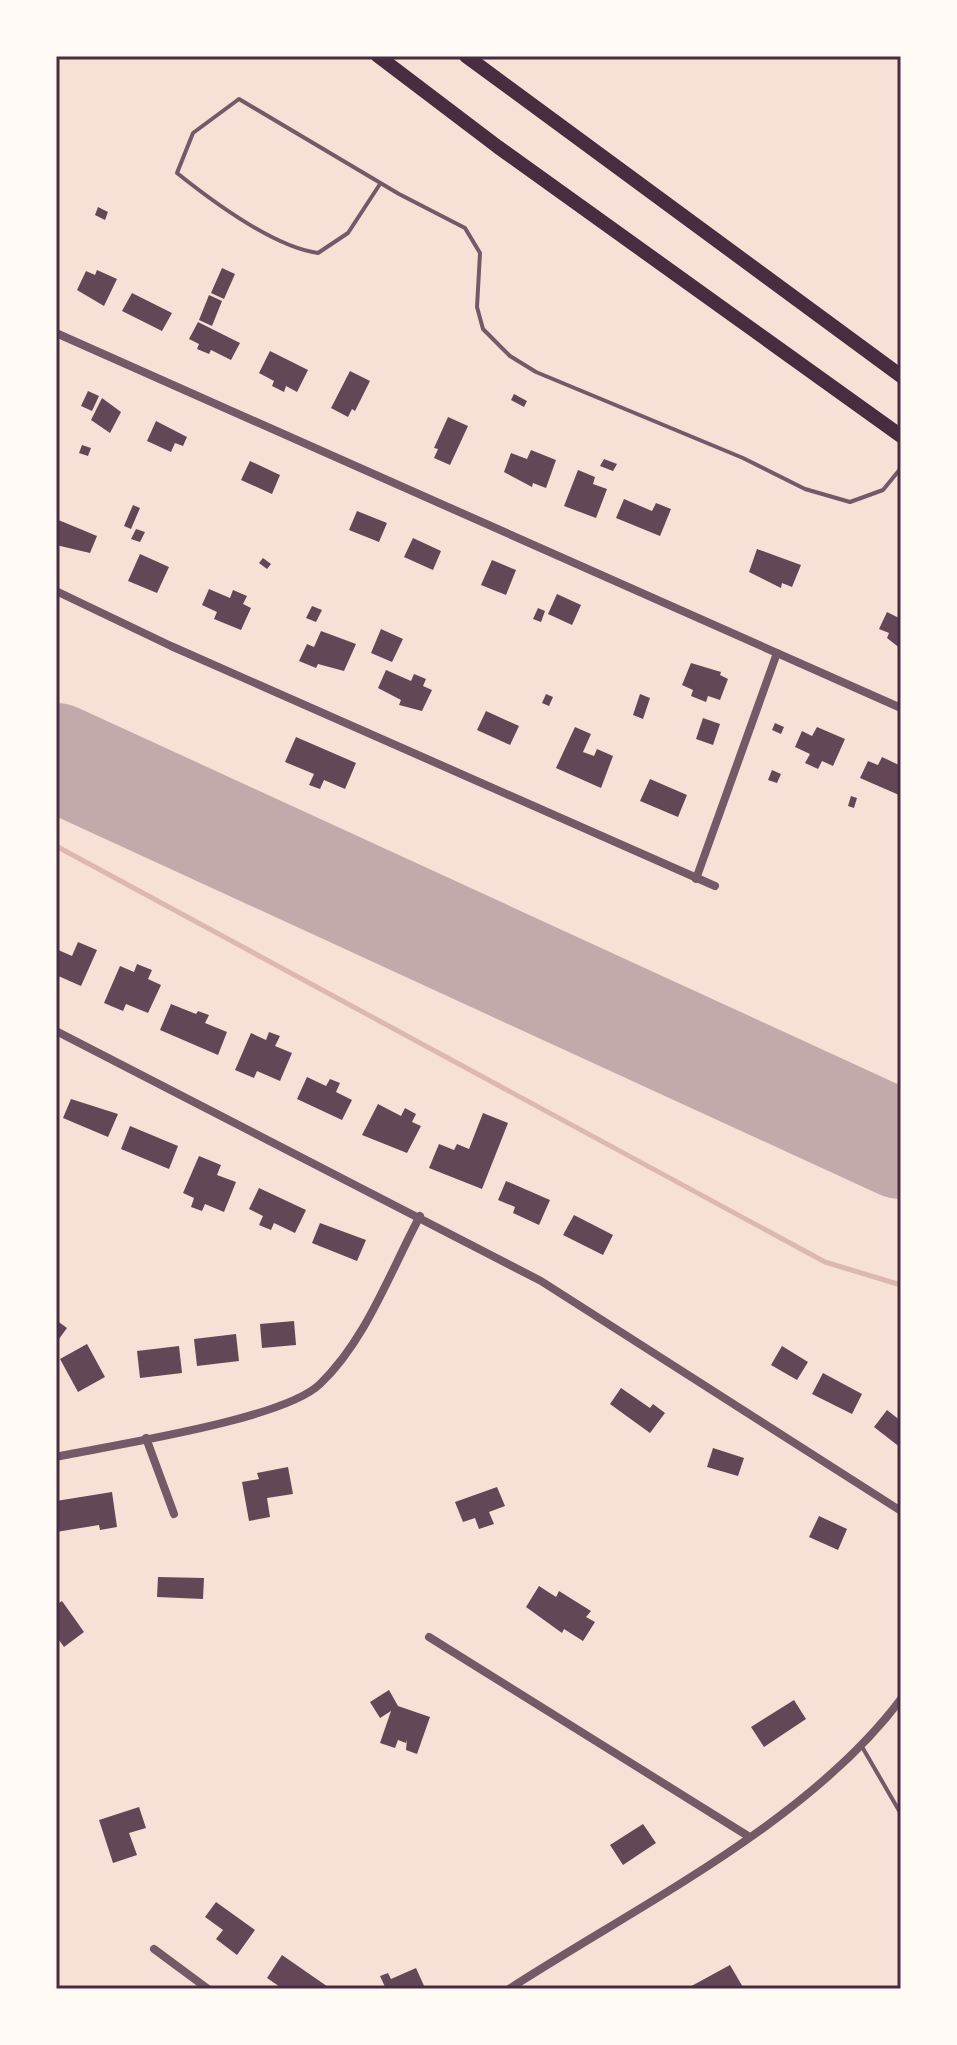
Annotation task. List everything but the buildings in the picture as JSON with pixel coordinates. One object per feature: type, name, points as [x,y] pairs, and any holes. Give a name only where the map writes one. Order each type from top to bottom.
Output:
[{"type":"highway","points":[[378,56],[498,147],[901,436]]},
{"type":"highway","points":[[466,56],[901,376]]},
{"type":"street","points":[[56,333],[901,708]]},
{"type":"street","points":[[56,591],[715,886]]},
{"type":"street","points":[[696,879],[777,653]]},
{"type":"street","points":[[56,1031],[420,1216],[591,1311],[901,1511]]},
{"type":"street","points":[[56,1457],[261,1413],[318,1387],[350,1348],[420,1216]]},
{"type":"street","points":[[146,1438],[174,1514]]},
{"type":"street","points":[[429,1637],[748,1836]]},
{"type":"street","points":[[509,1989],[604,1932],[748,1836],[861,1745],[901,1699]]},
{"type":"street","points":[[154,1949],[208,1989]]},
{"type":"lane","points":[[380,184],[348,233],[318,253],[299,251],[205,196],[177,173],[193,133],[239,99],[380,184],[465,228],[480,253],[477,307],[483,329],[510,356],[536,372],[743,458],[805,489],[850,502],[883,490],[901,468]]},
{"type":"lane","points":[[861,1745],[901,1814]]},
{"type":"waterway","points":[[56,846],[825,1262],[901,1285]]},
{"type":"runway","points":[[56,757],[901,1145]]}]
